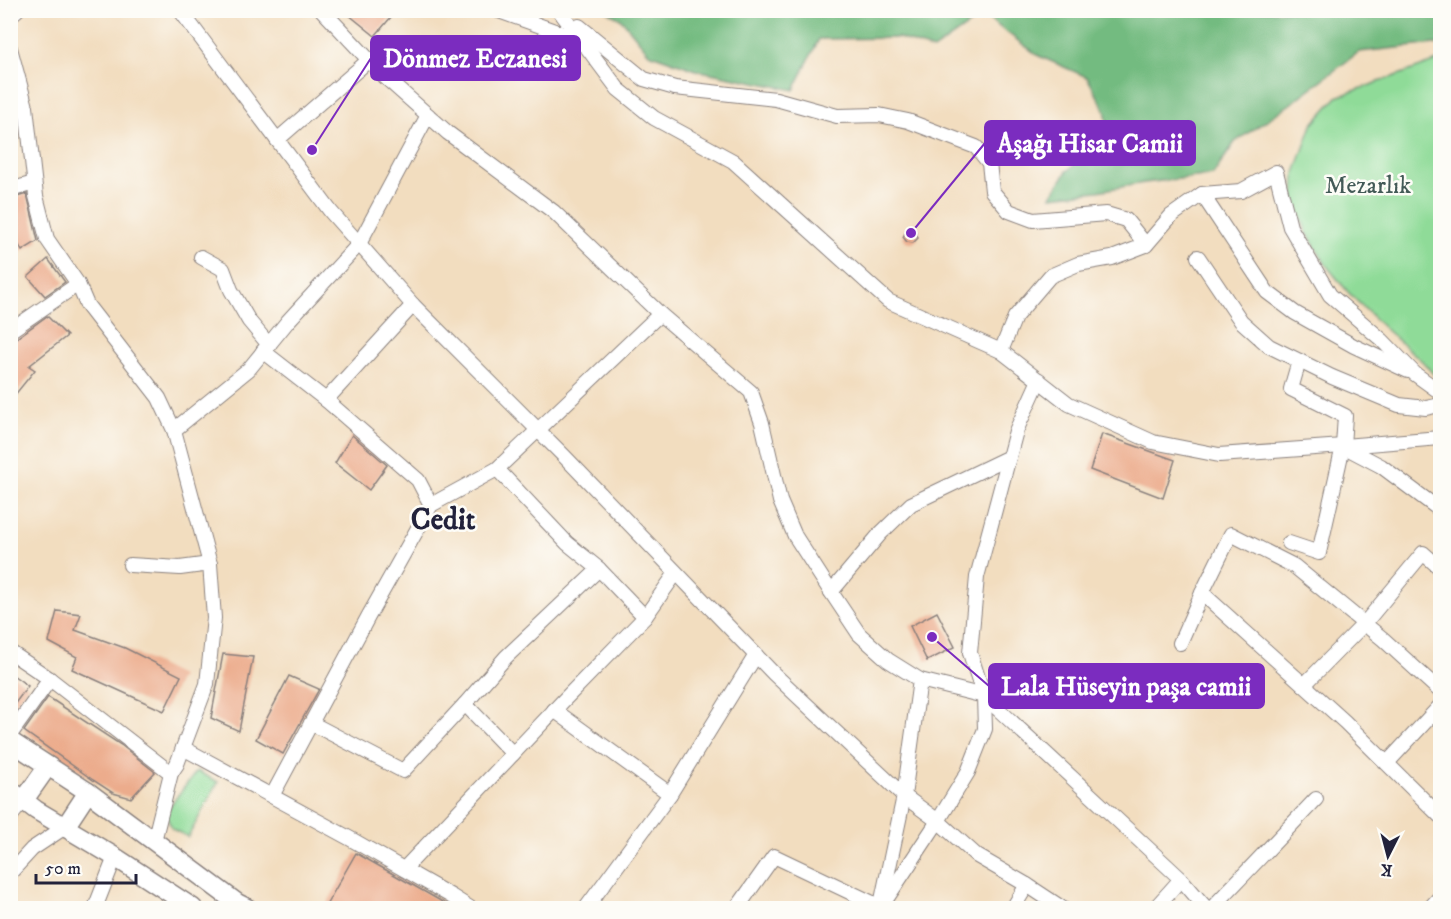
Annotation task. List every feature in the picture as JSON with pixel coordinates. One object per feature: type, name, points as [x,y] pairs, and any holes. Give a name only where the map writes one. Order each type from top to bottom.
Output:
[{"type":"main road","points":[[10,741],[88,792],[248,909]]},
{"type":"main road","points":[[48,766],[17,795],[36,810],[115,857],[193,909]]},
{"type":"main road","points":[[65,827],[88,792]]},
{"type":"street","points":[[10,16],[17,10]]},
{"type":"street","points":[[180,10],[331,212],[413,305],[538,430],[774,674],[904,796],[938,821],[977,856],[1027,885],[1062,909]]},
{"type":"street","points":[[322,10],[385,77],[448,133],[554,212],[660,314],[751,392],[762,423],[780,501],[795,536],[859,634],[888,660],[920,680],[984,696],[1181,879],[1206,909]]},
{"type":"street","points":[[496,10],[566,35],[588,47]]},
{"type":"street","points":[[561,12],[618,89],[654,118],[733,161],[888,301],[1001,351],[1069,404],[1152,442],[1219,454],[1440,438]]},
{"type":"street","points":[[561,12],[644,79],[675,88],[776,99],[837,116],[879,115],[908,121],[976,147],[989,163],[992,191],[1009,211],[1033,220],[1106,214],[1126,220],[1146,245]]},
{"type":"street","points":[[10,48],[26,107],[36,196],[47,239],[78,284],[87,305],[159,398],[174,430],[210,564],[214,618],[207,684],[177,764],[171,772],[154,841]]},
{"type":"street","points":[[277,140],[369,60]]},
{"type":"street","points":[[174,430],[249,369],[288,321],[359,244],[428,115]]},
{"type":"street","points":[[1001,351],[1015,317],[1050,276],[1078,264],[1112,258],[1146,245],[1171,216],[1202,194],[1241,191],[1276,171],[1290,227],[1330,295],[1382,340],[1414,374]]},
{"type":"street","points":[[10,190],[34,183]]},
{"type":"street","points":[[1202,194],[1268,292],[1295,313],[1354,346],[1414,374],[1440,392]]},
{"type":"street","points":[[201,257],[223,269],[231,290],[266,348],[418,480],[431,505]]},
{"type":"street","points":[[1198,257],[1240,321],[1269,346],[1332,377],[1399,405],[1426,408],[1440,405]]},
{"type":"street","points":[[10,331],[78,284]]},
{"type":"street","points":[[326,400],[413,305]]},
{"type":"street","points":[[272,796],[431,505],[497,469],[660,314]]},
{"type":"street","points":[[1289,543],[1319,553],[1343,446],[1345,416],[1291,389],[1299,361]]},
{"type":"street","points":[[880,908],[968,772],[986,729],[984,696],[970,653],[977,577],[1016,431],[1039,380]]},
{"type":"street","points":[[1343,446],[1381,466],[1440,510]]},
{"type":"street","points":[[831,592],[880,534],[911,504],[1009,457]]},
{"type":"street","points":[[497,469],[567,543],[599,569],[645,617]]},
{"type":"street","points":[[1180,643],[1231,534],[1294,566],[1440,690]]},
{"type":"street","points":[[1304,685],[1365,624],[1423,553],[1440,568]]},
{"type":"street","points":[[130,566],[180,567],[210,564]]},
{"type":"street","points":[[311,723],[403,771],[506,657],[599,569]]},
{"type":"street","points":[[404,869],[645,617],[676,573]]},
{"type":"street","points":[[1202,593],[1304,685],[1440,816]]},
{"type":"street","points":[[10,652],[50,679],[171,772]]},
{"type":"street","points":[[586,909],[670,794],[756,655]]},
{"type":"street","points":[[10,735],[50,679]]},
{"type":"street","points":[[880,908],[904,796],[920,680]]},
{"type":"street","points":[[465,704],[513,754]]},
{"type":"street","points":[[1387,763],[1440,706]]},
{"type":"street","points":[[554,710],[670,794]]},
{"type":"street","points":[[183,748],[404,869],[470,909]]},
{"type":"street","points":[[10,817],[17,795]]},
{"type":"street","points":[[1212,909],[1316,799]]},
{"type":"street","points":[[10,873],[32,849],[65,827]]},
{"type":"street","points":[[737,909],[774,856],[880,908]]},
{"type":"street","points":[[95,909],[115,857]]},
{"type":"street","points":[[1155,909],[1181,879]]},
{"type":"street","points":[[1013,909],[1027,885]]},
{"type":"green space","points":[[607,11],[1440,11],[1440,45],[1359,52],[1235,142],[1213,175],[1051,196],[1067,171],[1110,136],[1105,110],[1087,77],[1039,56],[983,15],[933,50],[899,38],[819,39],[794,90],[696,70],[649,53],[622,20]]},
{"type":"green space","name":"Mezarlık","points":[[1440,60],[1440,382],[1423,362],[1348,292],[1326,265],[1307,233],[1294,200],[1295,173],[1312,125],[1337,97]]},
{"type":"green space","points":[[197,771],[218,782],[188,837],[172,829],[165,812]]},
{"type":"building","points":[[343,10],[397,10],[375,36]]},
{"type":"building","points":[[27,194],[38,241],[22,251],[10,228],[10,199]]},
{"type":"building","points":[[907,230],[915,230],[918,238],[913,243],[907,242],[903,237]]},
{"type":"building","points":[[48,259],[65,282],[45,296],[28,277]]},
{"type":"building","points":[[47,316],[67,336],[29,366],[35,370],[10,401],[10,343]]},
{"type":"building","points":[[1102,434],[1175,460],[1163,498],[1090,470]]},
{"type":"building","points":[[352,435],[387,465],[369,490],[335,463]]},
{"type":"building","points":[[57,611],[81,614],[75,630],[125,648],[181,676],[164,711],[72,669],[77,657],[49,642]]},
{"type":"building","points":[[937,612],[955,647],[927,661],[910,626]]},
{"type":"building","points":[[223,654],[253,657],[239,731],[211,718]]},
{"type":"building","points":[[10,673],[28,686],[10,710]]},
{"type":"building","points":[[289,676],[319,689],[283,754],[256,739]]},
{"type":"building","points":[[48,697],[121,745],[155,772],[131,798],[113,793],[24,731]]},
{"type":"building","points":[[356,853],[446,904],[454,909],[324,909]]},
{"type":"place","name":"Dönmez Eczanesi","points":[[312,150]]},
{"type":"place","name":"Aşağı Hisar Camii","points":[[911,233]]},
{"type":"place","name":"Lala Hüseyin paşa camii","points":[[932,637]]},
{"type":"district","name":"Cedit","points":[[443,520]]}]
